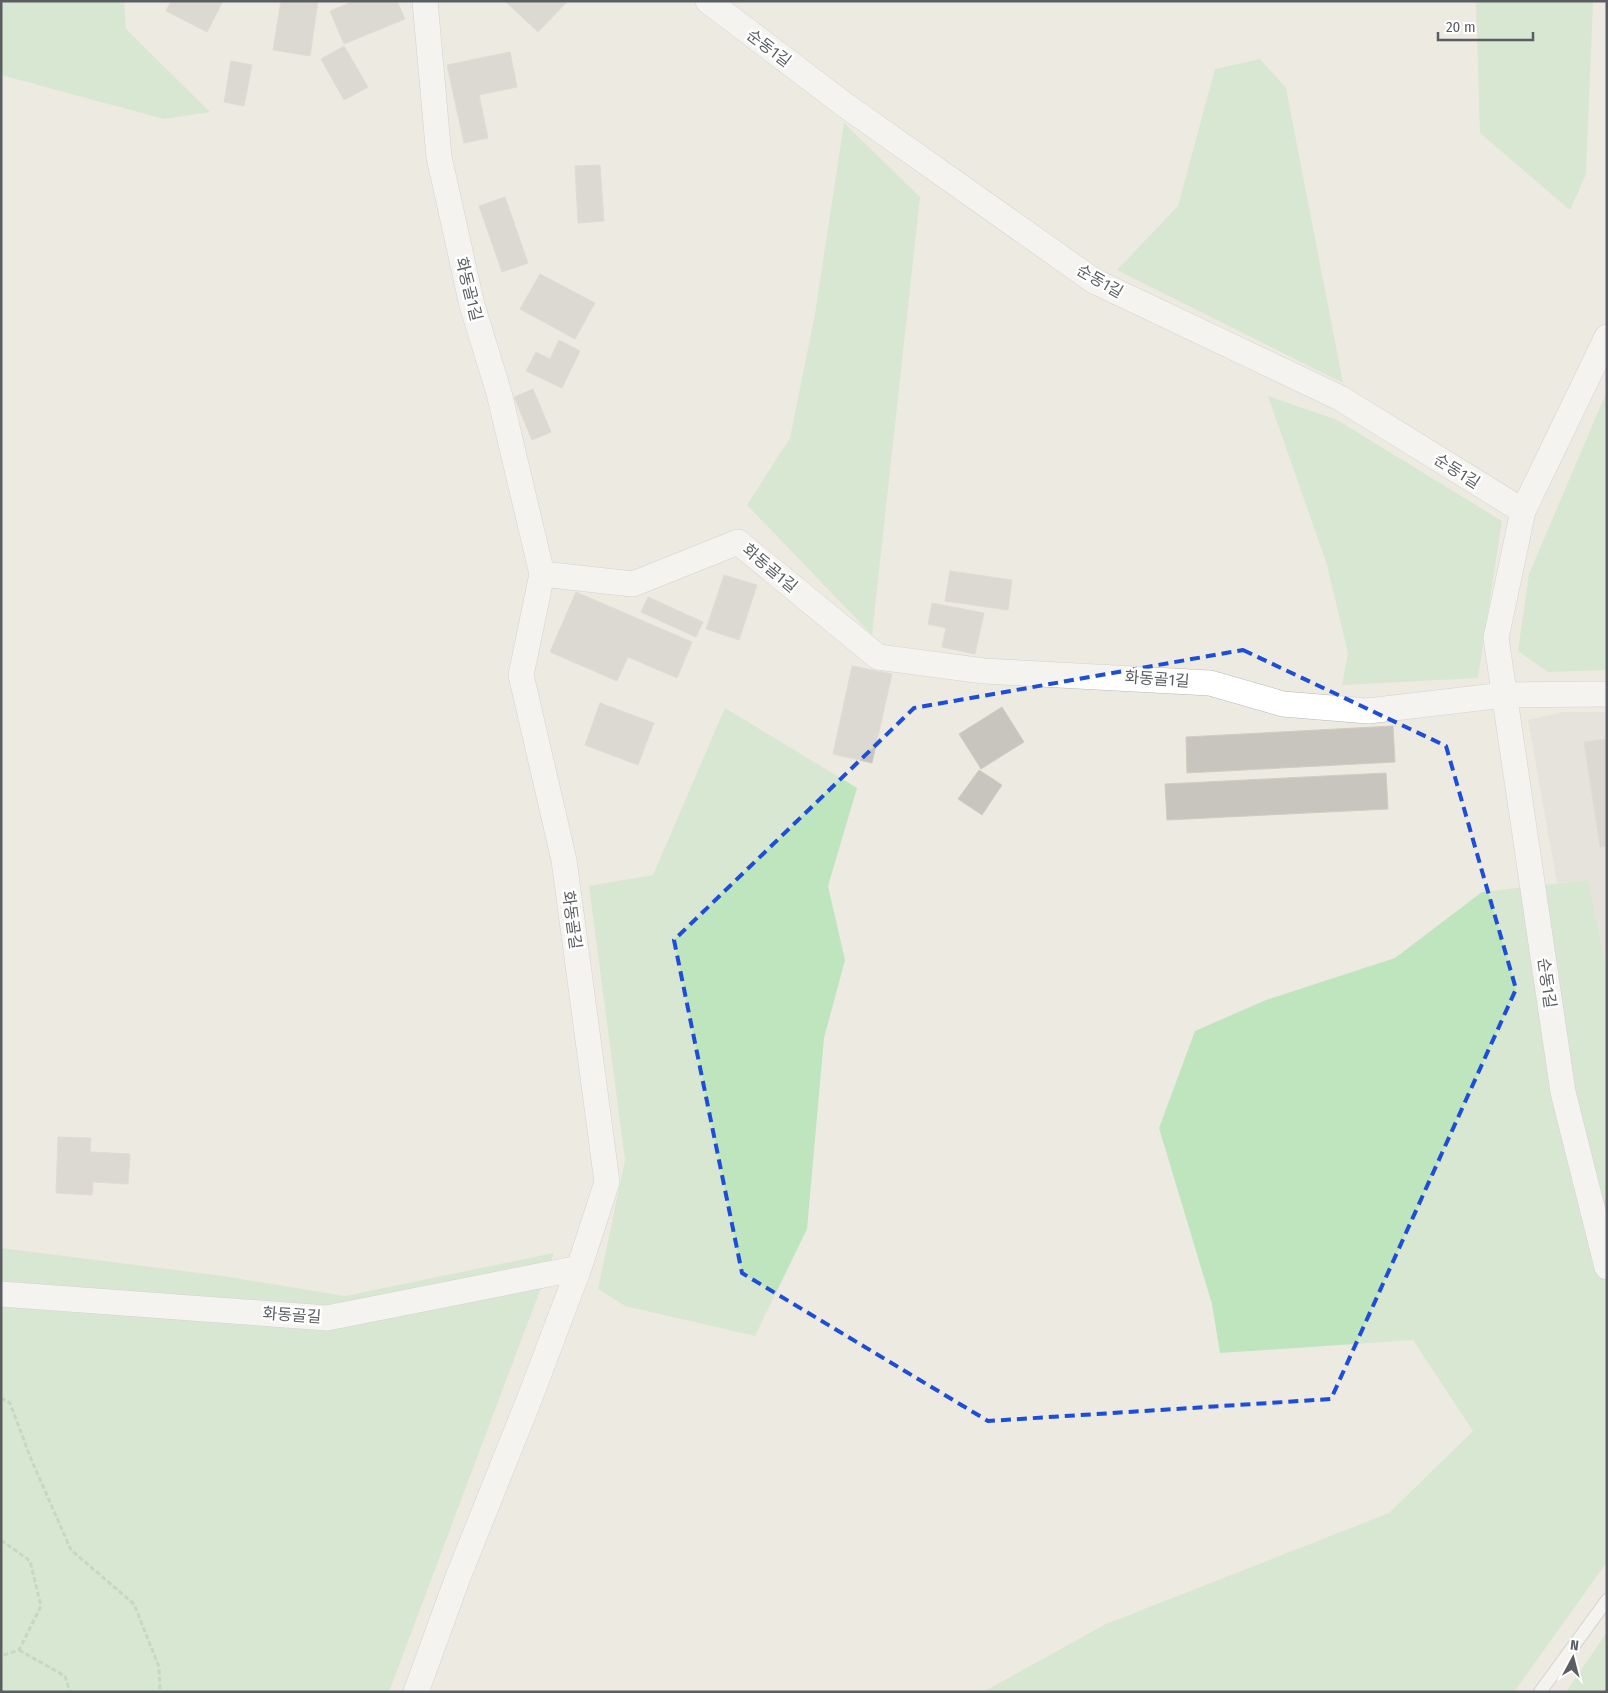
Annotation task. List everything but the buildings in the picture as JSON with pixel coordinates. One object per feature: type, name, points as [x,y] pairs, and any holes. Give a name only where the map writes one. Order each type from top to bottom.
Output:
[{"type":"street","name":"화동골1길","points":[[425,1],[439,157],[472,305],[499,393],[542,574],[634,584],[738,542],[878,657],[984,671],[1210,683],[1283,704],[1368,711],[1504,695]]},
{"type":"street","name":"순동1길","points":[[708,1],[845,105],[1094,281],[1340,398],[1523,511]]},
{"type":"street","name":"순동1길","points":[[1607,337],[1523,511],[1496,638],[1563,1092],[1607,1267]]},
{"type":"street","name":"화동골길","points":[[416,1692],[458,1577],[529,1400],[579,1268],[607,1182],[564,860],[521,675],[542,574]]},
{"type":"street","points":[[1504,695],[1607,694]]},
{"type":"street","name":"화동골길","points":[[1,1294],[327,1318],[579,1268]]},
{"type":"lane","points":[[1540,1692],[1607,1600]]},
{"type":"path","points":[[1,1398],[10,1403],[31,1459],[71,1550],[134,1604],[159,1667],[160,1692]]},
{"type":"path","points":[[1,1540],[30,1561],[41,1606],[19,1650],[1,1656]]},
{"type":"path","points":[[19,1650],[65,1676],[70,1692]]},
{"type":"highlighted area","points":[[1243,650],[1446,746],[1516,989],[1331,1399],[988,1421],[742,1273],[674,940],[914,708]]},
{"type":"shaded area","points":[[1564,712],[1607,712],[1607,972],[1588,880],[1557,883],[1528,720]]},
{"type":"green space","points":[[1,1],[124,1],[126,29],[210,112],[164,119],[1,75]]},
{"type":"green space","points":[[1476,1],[1593,1],[1586,174],[1570,210],[1480,133]]},
{"type":"green space","points":[[1260,59],[1286,88],[1343,383],[1117,270],[1178,206],[1215,69]]},
{"type":"green space","points":[[844,123],[920,197],[872,635],[747,505],[790,438],[815,314]]},
{"type":"green space","points":[[1607,391],[1607,670],[1548,672],[1518,651],[1529,574]]},
{"type":"green space","points":[[1268,396],[1337,420],[1502,521],[1478,678],[1342,685],[1348,653],[1327,565]]},
{"type":"green space","points":[[725,708],[857,788],[828,886],[845,960],[824,1038],[807,1229],[755,1336],[625,1306],[598,1289],[625,1160],[589,886],[653,875]]},
{"type":"green space","points":[[1588,880],[1607,972],[1607,1562],[1514,1692],[983,1692],[1106,1624],[1389,1513],[1473,1431],[1413,1340],[1220,1353],[1212,1304],[1159,1128],[1195,1031],[1266,1000],[1395,958],[1482,892]]},
{"type":"green space","points":[[1,1248],[223,1276],[345,1296],[554,1253],[389,1692],[1,1692]]},
{"type":"green space","points":[[1607,1632],[1607,1692],[1566,1692]]}]
